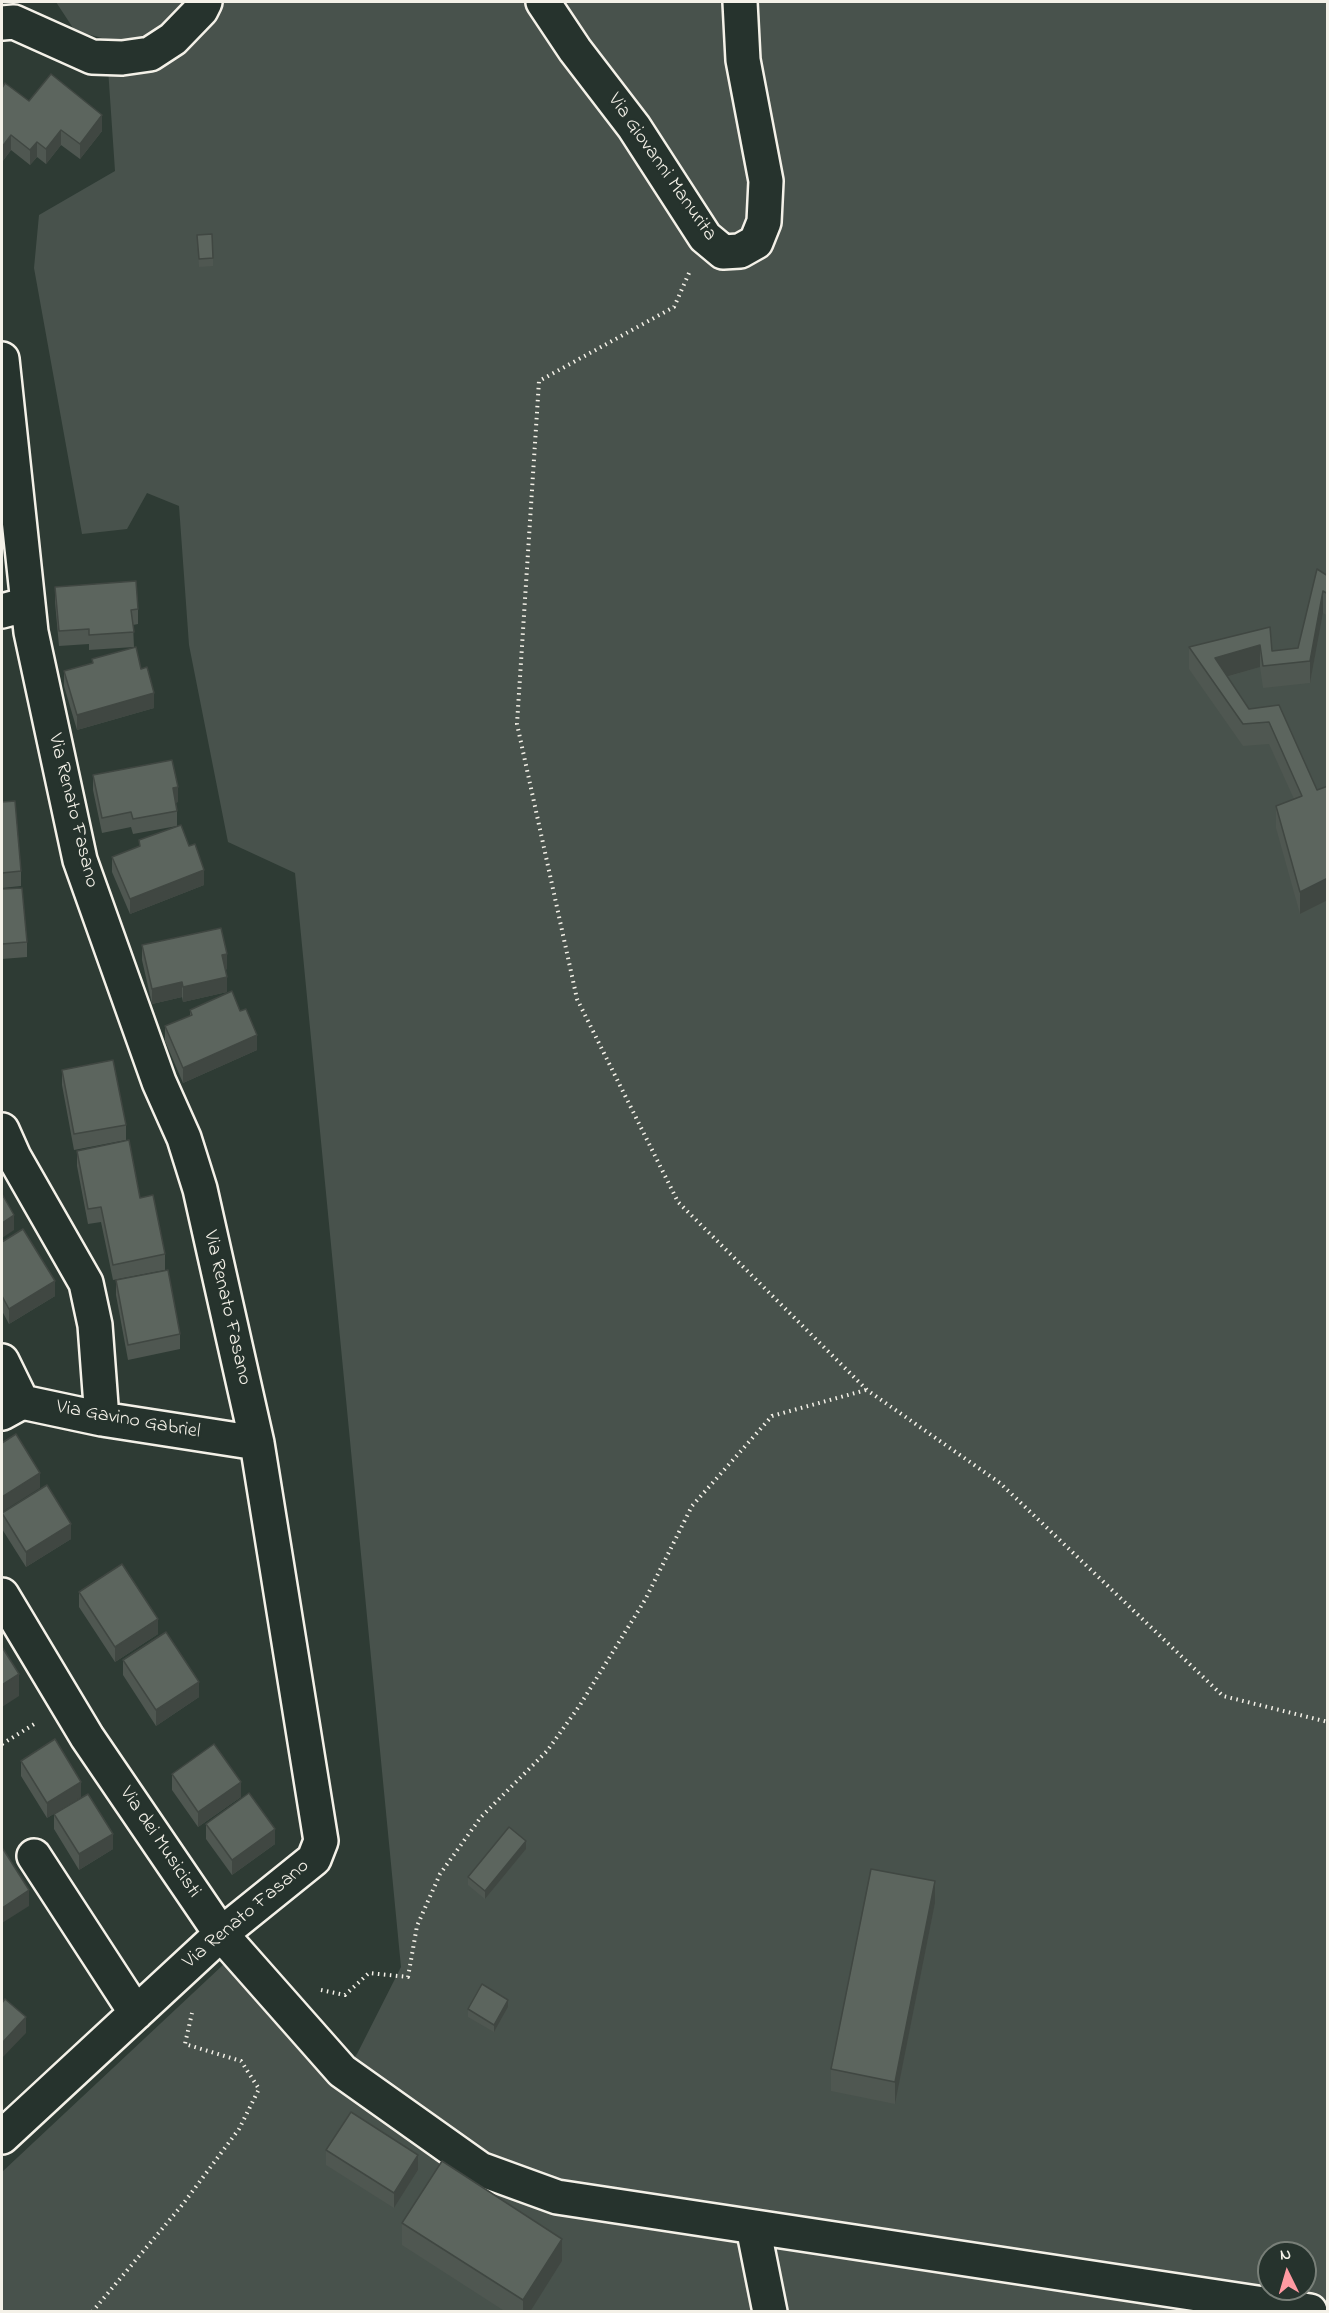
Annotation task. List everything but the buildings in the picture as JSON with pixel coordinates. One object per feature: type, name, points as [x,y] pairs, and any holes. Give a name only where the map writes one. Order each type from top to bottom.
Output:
[{"type":"street","points":[[2,23],[14,21],[92,57],[122,58],[150,54],[173,39],[201,10],[205,2]]},
{"type":"street","name":"Via Giovanni Manurita","points":[[543,2],[575,50],[634,127],[705,237],[723,252],[740,251],[756,242],[764,222],[766,181],[743,60],[740,2]]},
{"type":"street","name":"Via Renato Fasano","points":[[2,359],[15,607],[31,632],[80,860],[159,1082],[184,1138],[200,1189],[257,1443],[321,1841],[314,1860],[221,1934],[2,2138]]},
{"type":"street","points":[[2,1130],[14,1157],[86,1283],[95,1324],[102,1419]]},
{"type":"street","points":[[2,1361],[12,1407]]},
{"type":"street","name":"Via Gavino Gabriel","points":[[12,1407],[257,1443]]},
{"type":"street","name":"Via dei Musicisti","points":[[2,1595],[87,1737],[221,1934],[342,2071],[480,2169],[557,2197],[1310,2311]]},
{"type":"street","points":[[34,1856],[136,2013]]},
{"type":"street","points":[[753,2227],[770,2312]]},
{"type":"path","points":[[705,237],[674,307],[539,381],[517,724],[577,999],[678,1202],[867,1390],[1000,1483],[1223,1696],[1328,1722]]},
{"type":"path","points":[[315,1988],[345,1995],[369,1973],[408,1977],[417,1926],[440,1874],[481,1816],[547,1751],[580,1705],[645,1600],[692,1506],[772,1416],[867,1390]]},
{"type":"path","points":[[2,1744],[34,1724]]},
{"type":"path","points":[[92,2312],[183,2204],[239,2129],[260,2089],[240,2061],[185,2044],[192,2011]]},
{"type":"shaded area","points":[[56,2],[1327,2],[1327,2311],[2,2312],[2,2172],[224,1964],[330,2085],[357,2054],[401,1967],[295,873],[228,842],[189,645],[179,506],[147,493],[127,529],[82,534],[34,268],[39,215],[115,171],[106,39],[75,31]]}]
